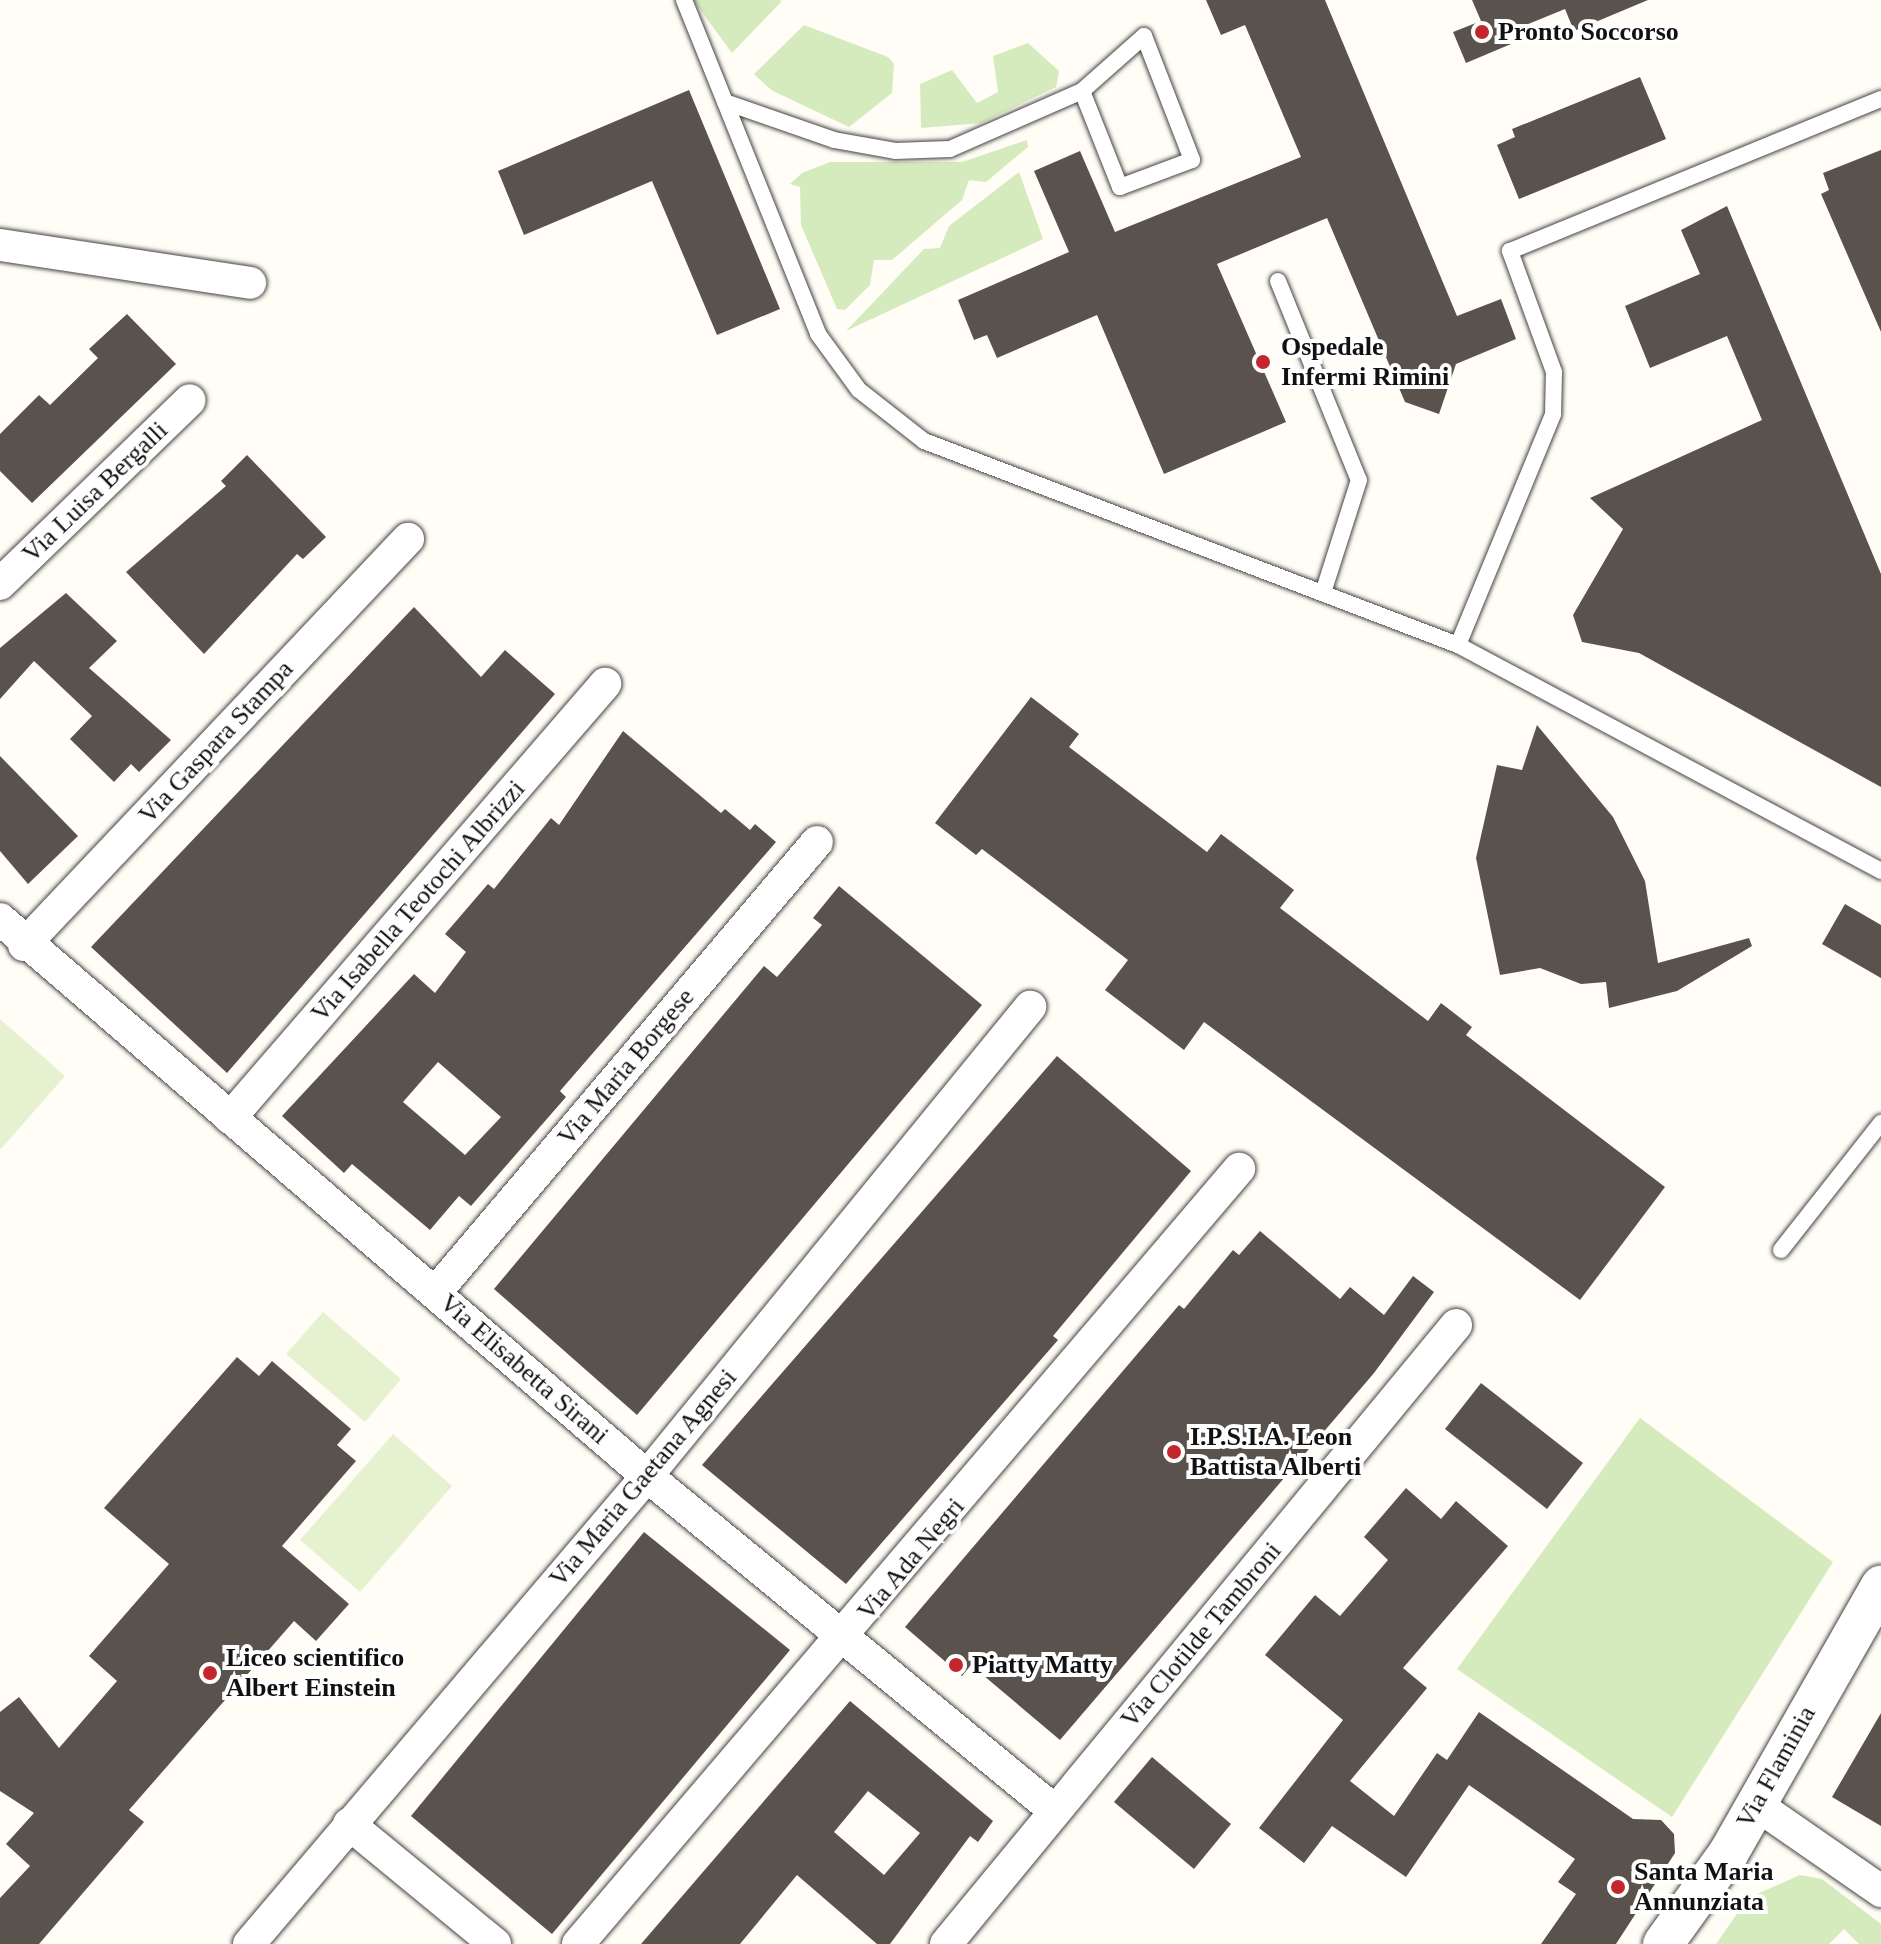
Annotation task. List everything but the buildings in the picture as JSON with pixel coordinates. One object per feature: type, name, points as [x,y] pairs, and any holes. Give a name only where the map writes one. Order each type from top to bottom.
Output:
[{"type":"street","points":[[0,245],[250,283]]},
{"type":"street","name":"Via Luisa Bergalli","points":[[0,584],[190,400]]},
{"type":"street","name":"Via Gaspara Stampa","points":[[24,945],[408,539]]},
{"type":"street","name":"Via Isabella Teotochi Albrizzi","points":[[230,1118],[605,684]]},
{"type":"street","name":"Via Maria Borgese","points":[[435,1293],[817,842]]},
{"type":"street","name":"Via Elisabetta Sirani","points":[[0,919],[24,945],[842,1641],[1055,1811]]},
{"type":"street","name":"Via Maria Gaetana Agnesi","points":[[249,1944],[647,1476],[1030,1007]]},
{"type":"street","name":"Via Ada Negri","points":[[578,1944],[842,1641],[1239,1169]]},
{"type":"street","name":"Via Clotilde Tambroni","points":[[946,1944],[1456,1325]]},
{"type":"street","name":"Via Flaminia","points":[[1663,1944],[1754,1803],[1881,1586]]},
{"type":"street","points":[[1754,1803],[1881,1891]]},
{"type":"street","points":[[349,1824],[495,1944]]},
{"type":"lane","points":[[684,0],[818,334],[859,390],[952,455],[1458,645],[1881,871]]},
{"type":"lane","points":[[725,102],[834,140],[895,151],[950,149],[1082,91],[1144,36],[1192,160],[1120,187],[1082,91]]},
{"type":"lane","points":[[1458,645],[1553,414],[1554,372],[1510,251],[1881,99]]},
{"type":"lane","points":[[1278,281],[1359,480],[1323,593]]},
{"type":"lane","points":[[1781,1250],[1881,1123]]},
{"type":"green space","points":[[693,0],[781,0],[781,2],[732,53]]},
{"type":"green space","points":[[804,25],[888,57],[894,64],[892,93],[849,127],[771,90],[754,74]]},
{"type":"green space","points":[[1028,43],[1059,71],[1056,87],[981,123],[921,128],[920,84],[952,70],[977,103],[998,92],[993,56]]},
{"type":"green space","points":[[1027,140],[1028,147],[986,182],[969,180],[962,200],[892,260],[874,260],[870,285],[845,310],[837,309],[801,225],[800,187],[790,184],[802,173],[830,162],[962,162]]},
{"type":"green space","points":[[1019,172],[1043,239],[846,331],[924,249],[940,248],[949,226]]},
{"type":"green space","points":[[0,1019],[65,1076],[1,1149],[0,1148]]},
{"type":"green space","points":[[323,1312],[401,1379],[365,1422],[286,1354]]},
{"type":"green space","points":[[1640,1418],[1833,1562],[1672,1817],[1457,1669]]},
{"type":"green space","points":[[393,1434],[452,1486],[360,1592],[300,1540]]},
{"type":"green space","points":[[1800,1875],[1822,1879],[1881,1924],[1881,1944],[1859,1944],[1844,1929],[1829,1944],[1716,1944],[1748,1898]]},
{"type":"place","name":"Pronto Soccorso","points":[[1482,32]]},
{"type":"place","name":"Ospedale Infermi Rimini","points":[[1263,362]]},
{"type":"place","name":"I.P.S.I.A. Leon Battista Alberti","points":[[1174,1452]]},
{"type":"place","name":"Piatty Matty","points":[[956,1665]]},
{"type":"place","name":"Liceo scientifico Albert Einstein","points":[[210,1673]]},
{"type":"place","name":"Santa Maria Annunziata","points":[[1618,1887]]}]
